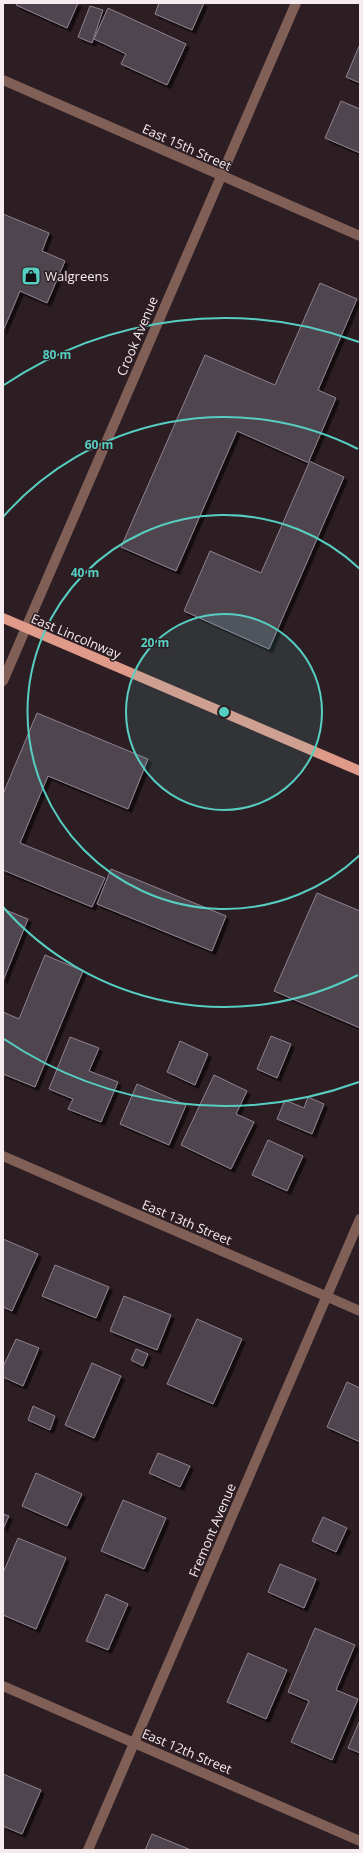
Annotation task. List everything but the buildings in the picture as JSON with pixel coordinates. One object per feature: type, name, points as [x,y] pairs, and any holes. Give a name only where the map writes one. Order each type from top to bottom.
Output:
[{"type":"main road","name":"East Lincolnway","points":[[3,618],[360,771]]},
{"type":"street","name":"Crook Avenue","points":[[3,681],[296,3]]},
{"type":"street","name":"East 15th Street","points":[[3,80],[360,236]]},
{"type":"street","name":"East 13th Street","points":[[3,1156],[360,1311]]},
{"type":"street","name":"Fremont Avenue","points":[[88,1850],[360,1220]]},
{"type":"street","name":"East 12th Street","points":[[3,1686],[360,1841]]},
{"type":"place","name":"Walgreens","points":[[31,276]]}]
